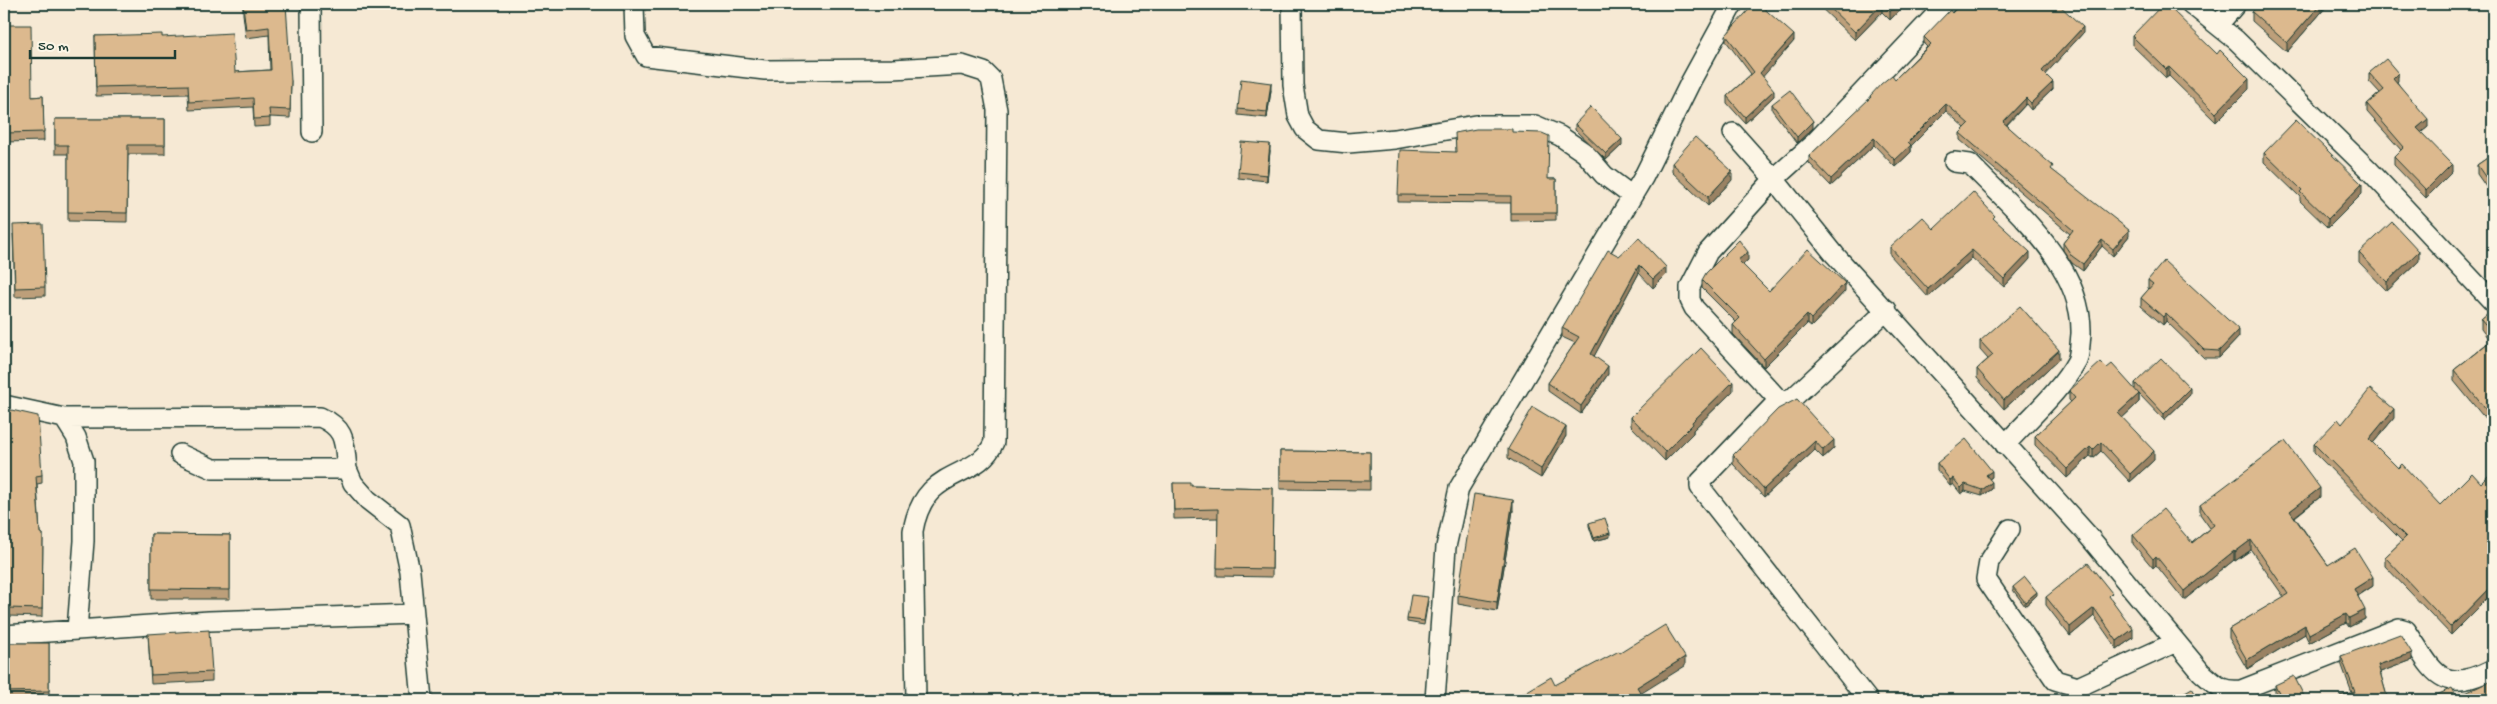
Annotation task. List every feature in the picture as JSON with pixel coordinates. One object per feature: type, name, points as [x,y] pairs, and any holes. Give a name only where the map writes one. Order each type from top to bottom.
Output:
[{"type":"street","points":[[311,4],[312,132]]},
{"type":"street","points":[[634,4],[635,36],[646,56],[765,70],[893,69],[962,65],[984,72],[991,79],[994,86],[997,110],[994,442],[991,451],[983,458],[935,487],[923,498],[916,513],[913,531],[916,700]]},
{"type":"street","points":[[1292,4],[1293,84],[1298,116],[1305,129],[1319,140],[1348,143],[1395,139],[1475,124],[1535,124],[1560,136],[1585,153],[1604,175],[1632,196]]},
{"type":"street","points":[[1435,700],[1446,547],[1459,488],[1632,196],[1733,4]]},
{"type":"street","points":[[1887,310],[1787,401],[1779,400],[1694,308],[1689,294],[1690,287],[1708,252],[1774,179],[1815,142],[1946,4]]},
{"type":"street","points":[[2191,4],[2218,25],[2368,169],[2493,302]]},
{"type":"street","points":[[2218,25],[2236,4]]},
{"type":"street","points":[[1733,133],[1774,179],[1835,255],[1887,310],[2086,533],[2201,672],[2217,686],[2228,692],[2258,692],[2399,628],[2406,630],[2436,674],[2446,680],[2460,681],[2478,677],[2493,669]]},
{"type":"street","points":[[1954,162],[1970,164],[2052,250],[2072,285],[2079,304],[2081,322],[2078,359],[2061,384],[2005,444]]},
{"type":"street","points":[[1779,400],[1700,482],[1700,486],[1868,700]]},
{"type":"street","points":[[4,405],[64,418],[320,417],[335,424],[343,438],[347,469],[353,483],[368,500],[400,525],[410,572],[422,700]]},
{"type":"street","points":[[64,418],[76,437],[84,461],[84,542],[77,630]]},
{"type":"street","points":[[180,454],[213,469],[347,469]]},
{"type":"street","points":[[2010,529],[1989,562],[1986,579],[2055,680],[2078,687],[2176,642]]},
{"type":"street","points":[[4,635],[209,621],[414,614]]},
{"type":"building","points":[[286,4],[291,81],[290,110],[269,109],[270,118],[254,119],[253,98],[189,102],[188,85],[96,87],[95,36],[162,34],[162,37],[232,33],[235,72],[271,70],[269,27],[246,30],[243,6]]},
{"type":"building","points":[[1754,4],[1759,4],[1794,35],[1760,73],[1774,90],[1745,117],[1727,96],[1754,72],[1726,35]]},
{"type":"building","points":[[1826,4],[1882,4],[1855,32]]},
{"type":"building","points":[[1882,4],[1898,4],[1890,12]]},
{"type":"building","points":[[1961,4],[2058,4],[2083,27],[2042,71],[2053,82],[2031,103],[2026,98],[2003,122],[2053,166],[2051,169],[2129,230],[2113,249],[2102,240],[2083,264],[2072,256],[2063,243],[2073,230],[1960,133],[1969,124],[1946,104],[1908,142],[1911,145],[1895,160],[1874,138],[1831,179],[1809,156],[1871,97],[1881,84],[1892,75],[1895,79],[1931,44],[1924,37],[1950,10],[1952,13]]},
{"type":"building","points":[[2163,4],[2166,4],[2217,54],[2220,50],[2249,79],[2216,113],[2169,67],[2166,69],[2132,36]]},
{"type":"building","points":[[2259,4],[2321,4],[2287,43],[2252,12]]},
{"type":"building","points":[[4,25],[31,25],[32,97],[43,96],[44,132],[5,133]]},
{"type":"building","points":[[2386,59],[2398,73],[2393,78],[2428,119],[2417,128],[2452,164],[2426,190],[2394,157],[2404,147],[2367,104],[2384,90],[2369,73]]},
{"type":"building","points":[[1241,79],[1271,83],[1267,112],[1238,109]]},
{"type":"building","points":[[1790,90],[1813,121],[1797,137],[1772,104]]},
{"type":"building","points":[[1591,107],[1622,139],[1606,154],[1575,124]]},
{"type":"building","points":[[55,119],[165,119],[165,145],[128,145],[127,213],[68,212],[68,145],[55,145]]},
{"type":"building","points":[[2296,120],[2362,184],[2328,219],[2300,192],[2302,190],[2264,153]]},
{"type":"building","points":[[1476,129],[1512,129],[1512,132],[1542,133],[1549,136],[1548,179],[1556,179],[1556,213],[1511,213],[1511,196],[1398,195],[1400,150],[1456,152],[1455,133]]},
{"type":"building","points":[[1695,137],[1732,171],[1708,197],[1672,163]]},
{"type":"building","points":[[1241,142],[1270,144],[1267,175],[1238,172]]},
{"type":"building","points":[[2493,154],[2493,188],[2477,165]]},
{"type":"building","points":[[1973,192],[1995,216],[1993,218],[2030,252],[2004,279],[1972,250],[1928,289],[1890,247],[1923,217],[1934,229]]},
{"type":"building","points":[[2392,222],[2419,251],[2387,282],[2359,253]]},
{"type":"building","points":[[43,224],[45,287],[15,288],[13,225]]},
{"type":"building","points":[[1639,238],[1666,267],[1653,279],[1639,265],[1591,354],[1608,366],[1581,406],[1548,383],[1579,337],[1562,328],[1608,250],[1619,256]]},
{"type":"building","points":[[1739,240],[1748,252],[1738,260],[1769,291],[1808,249],[1845,283],[1811,319],[1807,315],[1764,359],[1733,325],[1740,318],[1702,280],[1706,273]]},
{"type":"building","points":[[2164,261],[2239,330],[2219,351],[2204,350],[2166,313],[2163,317],[2141,298],[2153,284],[2148,280]]},
{"type":"building","points":[[2020,306],[2059,350],[2004,400],[1977,369],[1993,355],[1980,341]]},
{"type":"building","points":[[2493,309],[2493,334],[2481,319]]},
{"type":"building","points":[[2493,339],[2493,406],[2487,411],[2454,370]]},
{"type":"building","points":[[1701,348],[1733,382],[1692,422],[1693,424],[1665,452],[1631,417]]},
{"type":"building","points":[[2161,358],[2190,388],[2164,414],[2135,383]]},
{"type":"building","points":[[2101,362],[2107,368],[2112,364],[2139,394],[2118,413],[2154,451],[2130,474],[2101,442],[2093,450],[2090,447],[2067,469],[2035,436],[2075,398],[2069,391]]},
{"type":"building","points":[[2370,389],[2394,409],[2369,439],[2398,468],[2402,464],[2440,505],[2472,473],[2481,483],[2493,471],[2493,569],[2491,574],[2493,576],[2493,584],[2451,627],[2385,557],[2406,537],[2314,444],[2338,419],[2342,424]]},
{"type":"building","points":[[1797,399],[1834,440],[1823,450],[1815,441],[1764,489],[1733,455],[1778,409]]},
{"type":"building","points":[[1533,407],[1566,427],[1541,469],[1508,449]]},
{"type":"building","points":[[4,409],[38,416],[42,475],[36,476],[40,533],[43,534],[42,609],[8,608],[8,610],[4,610]]},
{"type":"building","points":[[1966,439],[1992,471],[1986,475],[1992,482],[1982,490],[1965,484],[1961,488],[1953,478],[1950,480],[1937,463]]},
{"type":"building","points":[[2285,441],[2320,488],[2290,511],[2328,565],[2355,548],[2373,577],[2354,589],[2365,610],[2349,618],[2346,614],[2309,634],[2305,625],[2247,660],[2229,629],[2288,594],[2251,540],[2234,551],[2184,591],[2156,556],[2153,559],[2133,535],[2163,509],[2192,543],[2214,525],[2200,505]]},
{"type":"building","points":[[1280,451],[1370,452],[1370,481],[1280,480]]},
{"type":"building","points":[[1173,483],[1191,483],[1191,486],[1273,488],[1272,569],[1217,568],[1218,509],[1174,510]]},
{"type":"building","points":[[1474,494],[1513,500],[1497,602],[1458,595]]},
{"type":"building","points":[[1605,518],[1610,533],[1594,538],[1589,523]]},
{"type":"building","points":[[151,534],[230,535],[230,590],[151,589]]},
{"type":"building","points":[[2088,563],[2112,593],[2109,596],[2133,629],[2117,641],[2094,608],[2070,627],[2046,597]]},
{"type":"building","points":[[2025,577],[2037,592],[2025,602],[2013,587]]},
{"type":"building","points":[[1411,595],[1428,597],[1424,621],[1407,619]]},
{"type":"building","points":[[1665,625],[1685,657],[1637,687],[1645,700],[1512,700],[1551,677],[1555,685],[1619,651],[1620,653]]},
{"type":"building","points":[[209,630],[212,672],[151,675],[148,634]]},
{"type":"building","points":[[2400,634],[2412,653],[2378,665],[2388,700],[2342,700],[2340,696],[2355,692],[2341,656]]},
{"type":"building","points":[[4,643],[49,643],[49,691],[4,692]]},
{"type":"building","points":[[2294,676],[2306,700],[2283,700],[2275,685]]},
{"type":"building","points":[[2493,680],[2493,700],[2440,700],[2437,695],[2452,688],[2457,697]]},
{"type":"building","points":[[2192,688],[2199,700],[2171,700]]},
{"type":"building","points":[[2071,693],[2076,700],[2061,700]]}]
